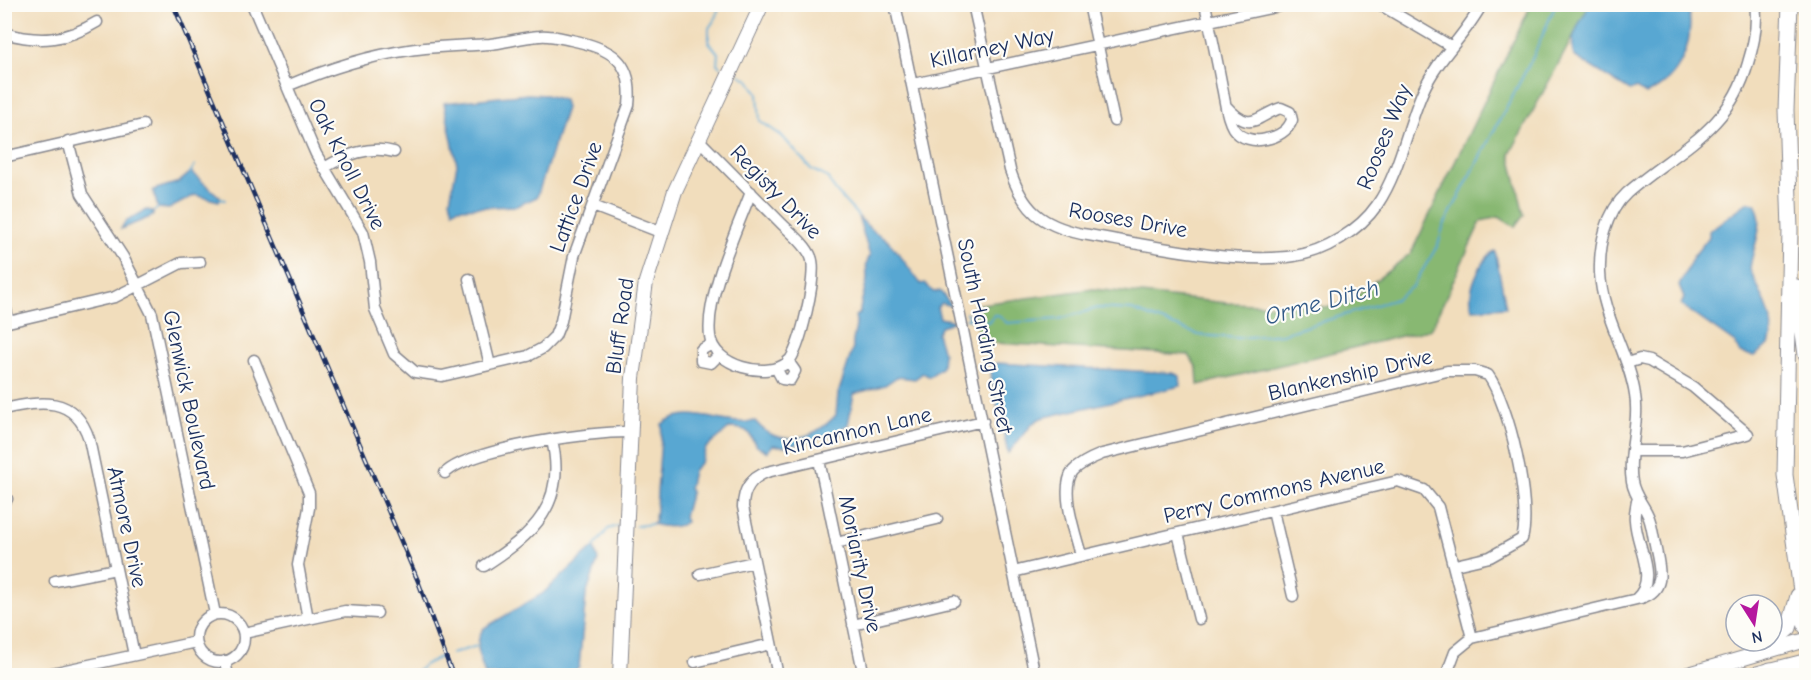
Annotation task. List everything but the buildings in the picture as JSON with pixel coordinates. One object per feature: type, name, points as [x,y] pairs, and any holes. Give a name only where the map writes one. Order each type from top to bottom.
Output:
[{"type":"highway","points":[[1790,4],[1786,110],[1790,230],[1785,475],[1806,627]]},
{"type":"highway","points":[[1790,230],[1806,355]]},
{"type":"highway","points":[[1784,632],[1789,628],[1796,606],[1799,575]]},
{"type":"highway","points":[[1770,670],[1793,671],[1806,675]]},
{"type":"main road","name":"Bluff Road","points":[[620,675],[637,333],[646,282],[660,232],[698,139],[762,4]]},
{"type":"main road","points":[[1784,646],[1806,640]]},
{"type":"main road","points":[[1682,675],[1757,653]]},
{"type":"main road","points":[[1747,675],[1806,662]]},
{"type":"street","name":"Oak Knoll Drive","points":[[252,4],[324,168],[363,232],[370,262],[375,309],[390,347],[399,361],[425,375],[442,376],[490,365]]},
{"type":"street","name":"South Harding Street","points":[[895,4],[1035,675]]},
{"type":"street","name":"Rooses Drive","points":[[973,4],[1016,189],[1025,204],[1042,220],[1059,229],[1082,234],[1226,256],[1296,256]]},
{"type":"street","points":[[1089,4],[1114,121]]},
{"type":"street","points":[[1205,4],[1227,106],[1234,129],[1248,139],[1272,138],[1283,132],[1292,120],[1290,112],[1281,108],[1260,120],[1246,120],[1235,115],[1227,106]]},
{"type":"street","name":"Killarney Way","points":[[913,84],[1209,23],[1289,4]]},
{"type":"street","points":[[1379,4],[1452,47]]},
{"type":"street","name":"Rooses Way","points":[[1296,256],[1319,249],[1341,237],[1360,224],[1377,205],[1390,179],[1423,90],[1482,4]]},
{"type":"street","points":[[1446,675],[1455,651],[1472,638],[1636,599],[1644,590],[1647,579],[1635,520],[1637,501],[1631,468],[1636,397],[1627,363],[1604,299],[1600,274],[1605,231],[1612,213],[1626,194],[1699,140],[1723,115],[1741,84],[1748,64],[1756,22],[1755,4]]},
{"type":"street","points":[[4,33],[48,40],[70,36],[97,22]]},
{"type":"street","name":"Lattice Drive","points":[[287,86],[334,68],[410,50],[494,43],[543,35],[596,45],[607,50],[620,61],[628,75],[631,89],[629,105],[572,266],[561,321],[547,345],[528,356],[490,365]]},
{"type":"street","points":[[4,157],[143,125]]},
{"type":"street","name":"Registy Drive","points":[[698,139],[806,248],[813,265],[796,350],[788,362],[795,371],[790,380],[782,379],[776,368]]},
{"type":"street","name":"Glenwick Boulevard","points":[[68,141],[82,194],[138,286],[154,323],[215,614]]},
{"type":"street","points":[[324,168],[346,156],[370,150],[394,152]]},
{"type":"street","points":[[751,192],[718,284],[710,329],[712,344],[719,355],[735,364],[763,370],[776,368],[788,362]]},
{"type":"street","points":[[593,206],[660,232]]},
{"type":"street","points":[[4,302],[7,322],[116,297],[181,263],[200,262]]},
{"type":"street","points":[[469,279],[490,365]]},
{"type":"street","points":[[712,344],[701,350],[701,361],[711,363],[719,355]]},
{"type":"street","points":[[1627,363],[1640,359],[1649,361],[1700,391],[1748,435],[1682,452],[1633,450]]},
{"type":"street","points":[[254,360],[309,493],[309,508],[298,565],[308,619]]},
{"type":"street","name":"Blankenship Drive","points":[[1081,555],[1070,511],[1068,486],[1071,474],[1090,459],[1102,454],[1447,371],[1475,371],[1488,375],[1502,399],[1525,504],[1525,529],[1522,539],[1503,551],[1455,565]]},
{"type":"street","name":"Atmore Drive","points":[[4,409],[45,403],[59,405],[72,412],[84,426],[89,439],[134,655]]},
{"type":"street","name":"Kincannon Lane","points":[[754,561],[743,507],[747,488],[762,474],[983,421]]},
{"type":"street","points":[[445,473],[466,460],[578,434],[631,432]]},
{"type":"street","points":[[484,566],[526,537],[547,509],[556,473],[552,440]]},
{"type":"street","name":"Moriarity Drive","points":[[819,460],[864,675]]},
{"type":"street","name":"Perry Commons Avenue","points":[[1013,572],[1383,484],[1398,482],[1413,484],[1424,490],[1438,507],[1455,565],[1472,638]]},
{"type":"street","points":[[1273,511],[1293,596]]},
{"type":"street","points":[[836,543],[937,519]]},
{"type":"street","points":[[1178,533],[1199,619]]},
{"type":"street","points":[[700,574],[754,561],[778,675]]},
{"type":"street","points":[[55,581],[116,569]]},
{"type":"street","points":[[853,625],[954,601]]},
{"type":"street","points":[[244,633],[352,611],[377,613]]},
{"type":"street","points":[[215,614],[232,616],[240,624],[244,633],[240,651],[225,661],[206,658],[196,642],[198,625],[215,614]]},
{"type":"street","points":[[38,675],[196,642]]},
{"type":"street","points":[[695,662],[771,644]]},
{"type":"street","points":[[225,661],[228,675]]},
{"type":"green space","points":[[1531,5],[1590,5],[1510,154],[1524,215],[1515,227],[1499,217],[1481,221],[1431,329],[1198,385],[1197,368],[1189,355],[979,342],[974,305],[1093,289],[1227,303],[1334,307],[1357,295],[1411,253]]},
{"type":"water","points":[[1590,4],[1688,5],[1690,19],[1687,45],[1677,69],[1669,79],[1646,94],[1636,88],[1630,91],[1574,56],[1574,36]]},
{"type":"water","points":[[528,94],[546,95],[564,100],[566,108],[537,197],[517,206],[457,208],[453,211],[450,200],[457,164],[444,103]]},
{"type":"water","points":[[191,172],[220,197],[219,201],[195,195],[169,209],[158,208],[153,190],[179,182]]},
{"type":"water","points":[[1748,202],[1755,203],[1760,220],[1750,269],[1767,306],[1772,325],[1769,345],[1754,356],[1740,353],[1735,343],[1681,305],[1684,298],[1679,286],[1693,257],[1709,237],[1709,231]]},
{"type":"water","points":[[146,210],[153,211],[153,216],[121,229],[125,222]]},
{"type":"water","points":[[858,216],[892,245],[921,284],[925,283],[933,292],[940,291],[953,307],[942,303],[937,307],[940,318],[956,321],[941,326],[937,333],[943,353],[942,367],[929,377],[923,373],[915,379],[897,377],[885,385],[854,394],[848,425],[842,428],[841,434],[823,436],[798,444],[773,445],[767,452],[758,447],[750,434],[744,430],[730,428],[706,448],[701,462],[693,471],[689,489],[691,491],[684,517],[686,522],[665,527],[652,524],[655,521],[662,424],[684,415],[731,421],[755,421],[775,436],[796,438],[817,430],[836,415],[838,394],[853,348],[855,316],[860,313],[870,256]]},
{"type":"water","points":[[1495,251],[1506,307],[1473,309],[1471,294],[1476,277],[1485,261]]},
{"type":"water","points":[[996,363],[1173,373],[1180,376],[1181,386],[1041,418],[1033,423],[1008,453],[991,377],[991,370]]},
{"type":"water","points":[[594,547],[598,560],[586,595],[579,667],[570,675],[485,675],[478,645],[484,628],[542,594]]},
{"type":"waterway","points":[[719,4],[717,16],[709,28],[709,42],[718,53],[717,64],[721,67]]},
{"type":"waterway","name":"Orme Ditch","points":[[966,319],[988,322],[994,315],[998,315],[1007,323],[1059,319],[1098,308],[1132,310],[1199,335],[1238,338],[1282,334],[1396,299],[1413,286],[1438,245],[1443,227],[1533,57],[1556,4]]},
{"type":"waterway","points":[[740,75],[749,80],[758,94],[760,121],[782,136],[811,169],[828,178],[858,216]]},
{"type":"waterway","points":[[190,173],[195,165]]},
{"type":"waterway","points":[[220,199],[225,200]]},
{"type":"waterway","points":[[154,211],[158,208]]},
{"type":"waterway","name":"Orme Ditch","points":[[966,313],[972,320]]},
{"type":"waterway","name":"Orme Ditch","points":[[636,526],[652,524]]},
{"type":"waterway","name":"Orme Ditch","points":[[594,547],[608,529],[618,526]]},
{"type":"waterway","name":"Orme Ditch","points":[[451,654],[477,646]]},
{"type":"waterway","name":"Orme Ditch","points":[[413,676],[424,665],[440,657]]},
{"type":"railway","points":[[173,4],[418,581],[453,676]]}]
